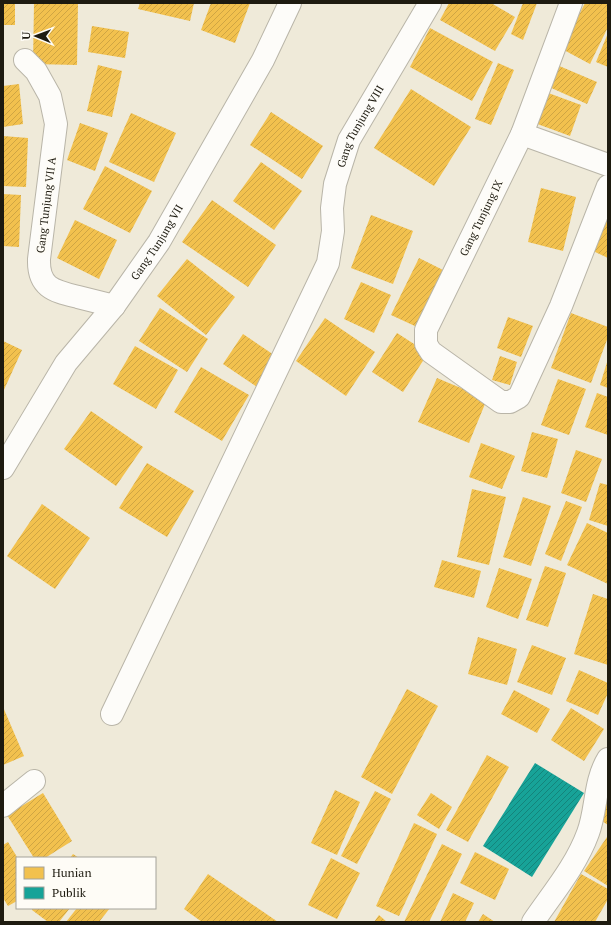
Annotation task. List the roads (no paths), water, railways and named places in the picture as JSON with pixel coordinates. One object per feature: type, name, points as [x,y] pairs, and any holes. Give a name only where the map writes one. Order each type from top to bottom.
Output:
[{"type":"street","name":"Gang Tunjung VII","points":[[3,468],[66,364],[114,306],[159,242],[263,60],[290,3]]},
{"type":"street","name":"Gang Tunjung VIII","points":[[112,714],[328,263],[333,231],[332,208],[335,184],[349,140],[430,3]]},
{"type":"street","name":"Gang Tunjung IX","points":[[572,3],[522,134],[425,337],[427,347],[431,352],[501,402],[514,401],[523,392],[561,306],[608,186]]},
{"type":"street","name":"Gang Tunjung VII A","points":[[25,60],[36,71],[47,89],[54,110],[56,124],[38,259],[39,273],[43,281],[54,290],[114,306]]},
{"type":"street","points":[[522,134],[608,165]]},
{"type":"street","points":[[533,922],[578,857],[589,832],[601,771],[608,759]]},
{"type":"street","points":[[3,806],[34,781]]}]
